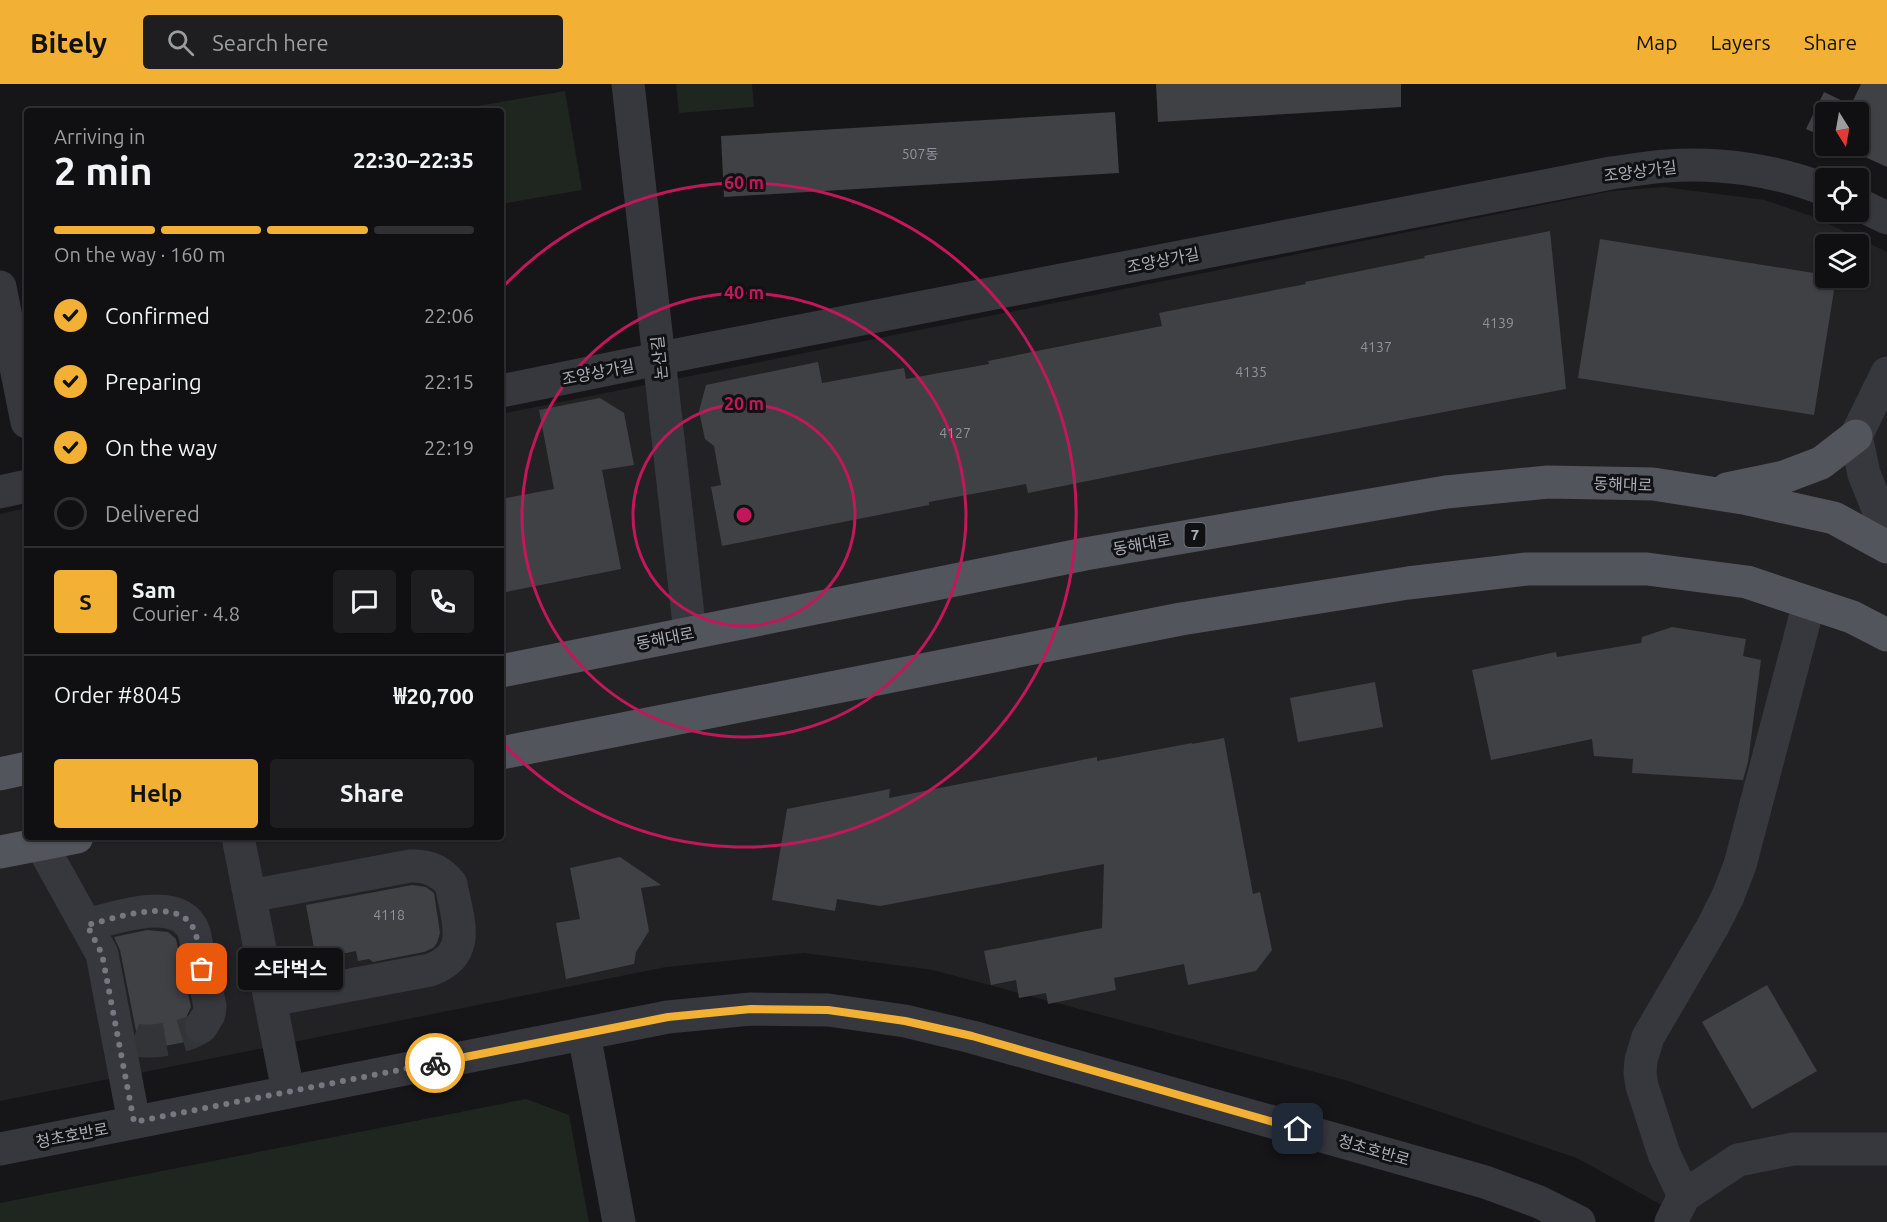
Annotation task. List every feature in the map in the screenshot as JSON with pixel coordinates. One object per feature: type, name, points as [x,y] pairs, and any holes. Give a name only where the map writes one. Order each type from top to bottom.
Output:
[{"type":"main road","points":[[1709,493],[1784,477],[1821,463],[1856,436]]},
{"type":"main road","name":"동해대로","points":[[504,670],[1084,554],[1446,492],[1548,482],[1653,484],[1743,498],[1834,518],[1887,547]]},
{"type":"main road","points":[[504,752],[1181,620],[1408,584],[1527,569],[1647,569],[1747,582],[1852,617],[1887,635]]},
{"type":"main road","points":[[0,774],[24,769]]},
{"type":"main road","points":[[0,852],[62,840]]},
{"type":"street","name":"논산길","points":[[628,84],[690,633]]},
{"type":"street","name":"조양상가길","points":[[504,390],[1611,173],[1666,166],[1717,166],[1765,173],[1815,186]]},
{"type":"street","points":[[1869,209],[1887,218]]},
{"type":"street","points":[[0,287],[24,407]]},
{"type":"street","points":[[1887,373],[1856,436],[1864,474],[1887,526]]},
{"type":"street","points":[[0,492],[24,487]]},
{"type":"street","points":[[1809,603],[1740,865],[1713,926],[1648,1037],[1641,1060],[1640,1073],[1664,1154],[1677,1209],[1738,1160],[1793,1149],[1887,1149]]},
{"type":"street","points":[[239,840],[288,1091]]},
{"type":"street","points":[[41,844],[102,954],[124,1028],[134,1122]]},
{"type":"street","points":[[250,896],[410,866],[434,870],[451,884],[460,938],[456,951],[446,962],[430,970],[271,1000]]},
{"type":"street","points":[[87,925],[147,911],[162,911],[184,917],[192,925],[210,1006],[209,1014],[201,1027]]},
{"type":"street","name":"청초호반로","points":[[0,1149],[668,1017],[751,1009],[828,1010],[905,1021],[972,1036],[1450,1172],[1539,1202],[1579,1222]]},
{"type":"street","points":[[584,1034],[620,1222]]},
{"type":"shaded area","points":[[676,84],[752,84],[754,107],[679,113]]},
{"type":"shaded area","points":[[565,91],[582,190],[504,203],[504,108],[466,108]]},
{"type":"shaded area","points":[[1664,187],[1765,200],[1814,217],[1815,222],[1824,222],[1849,234],[1815,234],[1815,288],[1869,288],[1869,243],[1887,252],[1887,1222],[1689,1222],[1577,1158],[1345,1080],[933,970],[804,953],[666,967],[0,1101],[0,514],[24,509],[24,840],[504,840],[504,413],[1612,191]]},
{"type":"shaded area","points":[[526,1099],[569,1115],[589,1222],[0,1222],[0,1203]]},
{"type":"building","points":[[1156,84],[1401,84],[1401,107],[1158,122]]},
{"type":"building","points":[[1861,84],[1887,84],[1887,167],[1863,156],[1869,156],[1869,102],[1852,102]]},
{"type":"building","points":[[1824,92],[1845,102],[1819,102]]},
{"type":"building","points":[[1815,110],[1815,133],[1806,129]]},
{"type":"building","points":[[1115,112],[1119,173],[724,197],[721,136]]},
{"type":"building","points":[[1550,231],[1566,389],[1028,493],[1026,484],[929,502],[929,505],[722,546],[711,487],[721,485],[714,446],[705,439],[699,411],[706,385],[818,362],[822,383],[904,368],[906,379],[989,364],[988,361],[1162,326],[1159,313]]},
{"type":"building","points":[[1600,239],[1815,273],[1815,288],[1834,288],[1814,415],[1578,378]]},
{"type":"building","points":[[600,398],[624,413],[634,465],[602,470],[621,569],[504,592],[504,498],[554,489],[539,410]]},
{"type":"building","points":[[1672,627],[1746,639],[1743,656],[1761,660],[1748,762],[1743,780],[1632,773],[1633,759],[1594,756],[1592,739],[1491,760],[1472,670],[1556,652],[1557,657],[1641,643],[1642,637]]},
{"type":"building","points":[[1375,682],[1383,727],[1298,742],[1290,698]]},
{"type":"building","points":[[1224,738],[1253,894],[1260,892],[1272,950],[1256,971],[1188,985],[1184,964],[1114,978],[1116,990],[1048,1004],[1046,993],[1019,998],[1016,980],[991,985],[984,951],[1102,928],[1104,864],[880,906],[837,899],[835,911],[772,900],[787,809],[890,789],[889,798],[1097,757],[1097,761]]},
{"type":"building","points":[[620,857],[661,885],[641,888],[649,931],[636,952],[634,964],[566,979],[556,923],[580,919],[570,868]]},
{"type":"building","points":[[412,885],[426,887],[434,893],[440,933],[433,948],[424,952],[373,962],[369,959],[358,961],[356,951],[316,959],[306,905]]},
{"type":"building","points":[[147,930],[168,932],[176,939],[191,1007],[182,1026],[184,1035],[190,1041],[140,1051],[120,950],[114,937]]},
{"type":"building","points":[[1767,985],[1817,1071],[1752,1109],[1702,1022]]},
{"type":"tunnel","points":[[133,1039],[140,1041],[168,1039],[201,1027]]},
{"type":"way so far","points":[[202,969],[192,925],[184,917],[175,913],[147,911],[87,925],[102,954],[134,1122],[435,1063]]},
{"type":"place","name":"스타벅스","points":[[202,969]]},
{"type":"route","points":[[435,1063],[668,1017],[751,1009],[828,1010],[905,1021],[972,1036],[1298,1129]]}]
